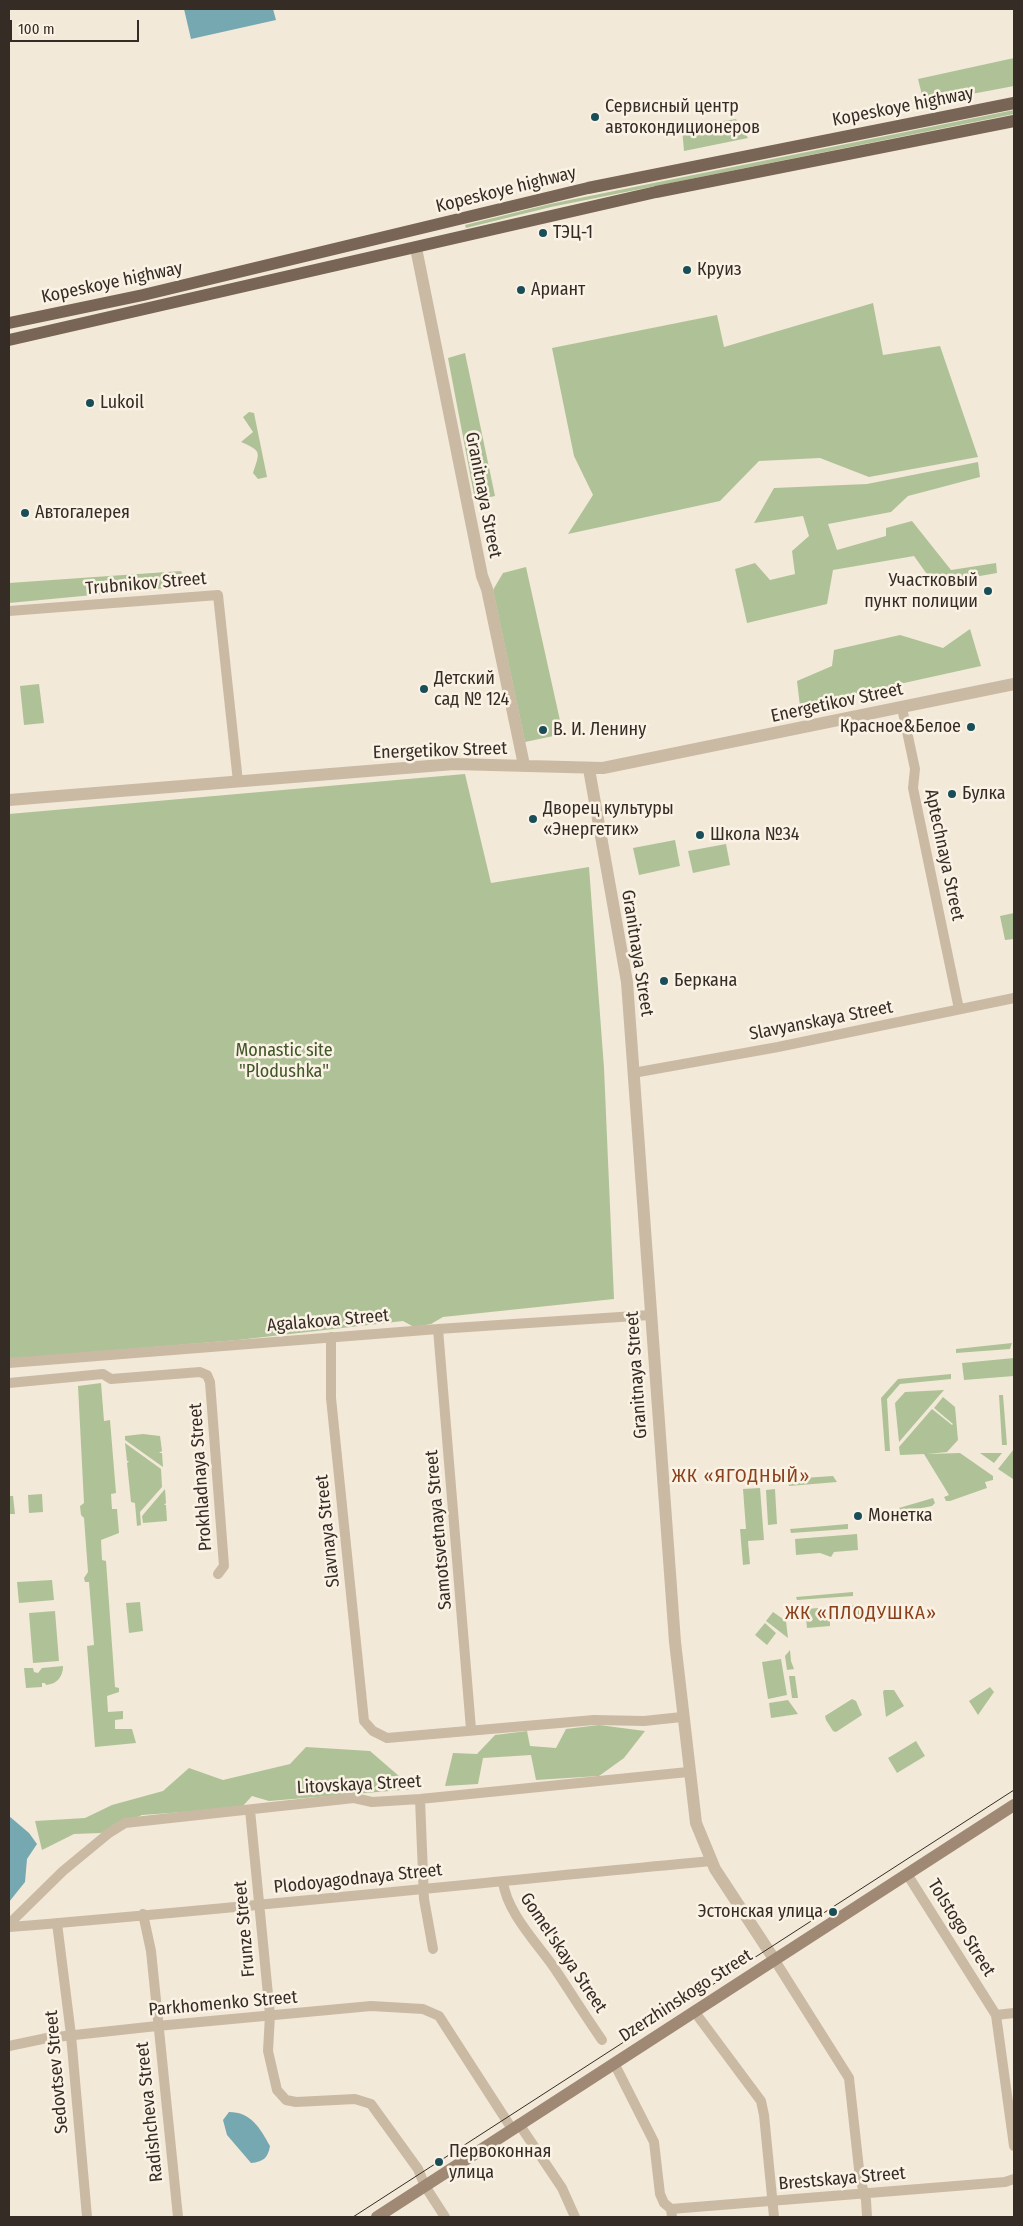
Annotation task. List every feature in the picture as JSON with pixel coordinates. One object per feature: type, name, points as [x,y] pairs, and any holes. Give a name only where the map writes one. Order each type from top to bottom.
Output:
[{"type":"main road","name":"Kopeskoye highway","points":[[9,324],[152,293],[588,188],[1014,103]]},
{"type":"main road","name":"Kopeskoye highway","points":[[9,340],[656,192],[1014,121]]},
{"type":"main road","name":"Granitnaya Street","points":[[412,231],[416,248]]},
{"type":"main road","name":"Dzerzhinskogo Street","points":[[377,2217],[1014,1805]]},
{"type":"street","name":"Granitnaya Street","points":[[416,248],[478,559],[487,589],[524,765]]},
{"type":"street","name":"Trubnikov Street","points":[[9,611],[218,595],[238,782]]},
{"type":"street","name":"Energetikov Street","points":[[9,800],[454,764],[524,765],[589,769],[754,739],[1014,684]]},
{"type":"street","name":"Aptechnaya Street","points":[[902,708],[915,769],[913,788],[959,1009]]},
{"type":"street","name":"Granitnaya Street","points":[[589,769],[628,982],[650,1315],[682,1718],[688,1772],[696,1823],[711,1861],[774,1959]]},
{"type":"street","name":"Slavyanskaya Street","points":[[633,1073],[778,1047],[1014,998]]},
{"type":"street","name":"Agalakova Street","points":[[9,1363],[438,1328],[650,1315]]},
{"type":"street","name":"Samotsvetnaya Street","points":[[438,1328],[471,1729]]},
{"type":"street","name":"Slavnaya Street","points":[[331,1337],[331,1398],[364,1720],[373,1731],[386,1738],[471,1729]]},
{"type":"street","name":"Prokhladnaya Street","points":[[9,1383],[103,1374],[110,1379],[200,1372],[207,1375],[210,1382],[224,1566],[218,1574]]},
{"type":"street","points":[[471,1729],[594,1720],[644,1721],[682,1718]]},
{"type":"street","name":"Litovskaya Street","points":[[9,1924],[64,1871],[118,1826],[125,1823],[354,1798],[372,1802],[688,1772]]},
{"type":"street","points":[[420,1798],[423,1889],[433,1949]]},
{"type":"street","name":"Frunze Street","points":[[250,1810],[270,2015],[268,2051],[277,2090],[286,2100],[306,2103],[366,2101],[375,2108],[400,2142],[418,2169],[425,2186]]},
{"type":"street","name":"Plodoyagodnaya Street","points":[[9,1927],[143,1914],[260,1906],[711,1861]]},
{"type":"street","name":"Tolstogo Street","points":[[907,1874],[996,2015],[1014,2146]]},
{"type":"street","name":"Gomel'skaya Street","points":[[503,1881],[507,1900],[602,2040]]},
{"type":"street","name":"Radishcheva Street","points":[[143,1914],[151,1951],[157,2026],[178,2217]]},
{"type":"street","name":"Sedovtsev Street","points":[[57,1923],[71,2036],[70,2046],[87,2217]]},
{"type":"street","points":[[774,1959],[849,2078],[860,2178],[867,2217]]},
{"type":"street","name":"Parkhomenko Street","points":[[9,2046],[47,2038],[270,2015],[371,2006],[423,2009],[439,2016],[516,2127]]},
{"type":"street","points":[[694,2011],[761,2101],[774,2217]]},
{"type":"street","points":[[996,2015],[1014,2013]]},
{"type":"street","points":[[614,2063],[654,2142],[660,2194],[672,2213]]},
{"type":"street","points":[[516,2127],[562,2188],[575,2217]]},
{"type":"street","name":"Brestskaya Street","points":[[672,2213],[772,2201],[1005,2182],[1014,2179]]},
{"type":"street","points":[[425,2186],[445,2217]]},
{"type":"green space","points":[[1014,58],[1014,86],[924,103],[918,79]]},
{"type":"green space","points":[[1014,110],[1014,114],[551,207],[466,228],[465,225],[550,204]]},
{"type":"green space","points":[[736,119],[748,138],[684,151],[682,128]]},
{"type":"green space","points":[[873,303],[883,355],[940,346],[978,457],[869,477],[820,458],[759,461],[720,501],[568,534],[593,495],[574,456],[552,348],[717,315],[724,347]]},
{"type":"green space","points":[[465,353],[495,496],[475,500],[448,358]]},
{"type":"green space","points":[[249,412],[254,413],[267,477],[258,479],[253,473],[258,456],[256,450],[241,442],[253,432],[243,417]]},
{"type":"green space","points":[[978,462],[980,477],[908,496],[891,512],[828,524],[837,550],[886,536],[886,528],[912,521],[951,570],[996,563],[997,573],[934,584],[914,556],[833,570],[827,604],[747,623],[735,569],[755,563],[770,580],[795,574],[792,551],[809,536],[803,516],[754,523],[774,488],[867,484]]},
{"type":"green space","points":[[526,567],[563,734],[525,742],[493,590],[503,573]]},
{"type":"green space","points":[[181,571],[188,586],[9,603],[9,583]]},
{"type":"green space","points":[[970,629],[981,666],[800,706],[797,681],[832,666],[834,650],[900,635],[943,648]]},
{"type":"green space","points":[[39,684],[44,723],[24,725],[20,686]]},
{"type":"green space","name":"Monastic site \"Plodushka\"","points":[[465,774],[491,883],[589,867],[604,1068],[614,1299],[443,1317],[431,1324],[414,1327],[403,1321],[238,1340],[9,1359],[9,814]]},
{"type":"green space","points":[[675,840],[680,866],[639,875],[633,848]]},
{"type":"green space","points":[[726,844],[730,865],[693,873],[688,851]]},
{"type":"green space","points":[[1014,913],[1014,939],[1005,940],[1000,916]]},
{"type":"green space","points":[[1012,1343],[1010,1349],[956,1353],[956,1349]]},
{"type":"green space","points":[[1014,1358],[1014,1376],[964,1380],[962,1363]]},
{"type":"green space","points":[[951,1374],[951,1379],[900,1384],[887,1399],[890,1451],[885,1451],[881,1398],[898,1379]]},
{"type":"green space","points":[[101,1383],[104,1421],[110,1420],[116,1493],[111,1494],[112,1509],[117,1509],[119,1533],[101,1540],[102,1560],[106,1561],[115,1687],[119,1688],[119,1692],[107,1696],[108,1712],[123,1711],[123,1719],[115,1720],[115,1729],[132,1729],[136,1743],[95,1747],[87,1646],[94,1645],[89,1582],[85,1582],[84,1578],[88,1572],[84,1518],[81,1515],[80,1506],[84,1503],[78,1386]]},
{"type":"green space","points":[[944,1390],[899,1442],[895,1403],[905,1392]]},
{"type":"green space","points":[[999,1395],[1003,1395],[1007,1445],[1002,1445]]},
{"type":"green space","points":[[943,1397],[955,1407],[958,1440],[947,1452],[927,1454],[960,1453],[993,1476],[993,1480],[985,1482],[987,1488],[950,1501],[946,1501],[944,1497],[949,1495],[924,1454],[900,1455],[899,1447],[932,1409],[953,1424],[934,1408]]},
{"type":"green space","points":[[143,1434],[160,1436],[162,1451],[159,1453],[162,1453],[163,1467],[125,1440],[125,1436]]},
{"type":"green space","points":[[125,1443],[161,1469],[162,1487],[140,1512],[141,1525],[137,1526],[135,1503],[131,1502],[127,1463],[129,1461],[127,1461]]},
{"type":"green space","points":[[1014,1449],[1013,1479],[998,1469]]},
{"type":"green space","points":[[980,1453],[1002,1453],[994,1463]]},
{"type":"green space","points":[[833,1476],[837,1482],[789,1486],[788,1479]]},
{"type":"green space","points":[[760,1488],[764,1540],[748,1541],[750,1564],[743,1565],[740,1529],[746,1529],[743,1489]]},
{"type":"green space","points":[[165,1489],[166,1503],[164,1505],[166,1505],[167,1521],[143,1523],[142,1516]]},
{"type":"green space","points":[[775,1489],[777,1524],[768,1525],[766,1490]]},
{"type":"green space","points":[[42,1494],[43,1512],[29,1513],[28,1495]]},
{"type":"green space","points":[[9,1496],[13,1496],[15,1514],[9,1514]]},
{"type":"green space","points":[[933,1498],[935,1503],[932,1506],[901,1512],[899,1508]]},
{"type":"green space","points":[[848,1524],[848,1529],[791,1533],[790,1529]]},
{"type":"green space","points":[[857,1534],[858,1550],[834,1552],[831,1557],[820,1553],[796,1555],[795,1539]]},
{"type":"green space","points":[[52,1580],[54,1600],[19,1603],[17,1582]]},
{"type":"green space","points":[[853,1592],[853,1596],[797,1600],[796,1597]]},
{"type":"green space","points":[[140,1602],[143,1631],[129,1633],[126,1603]]},
{"type":"green space","points":[[859,1605],[860,1618],[830,1620],[830,1626],[807,1628],[805,1609]]},
{"type":"green space","points":[[55,1611],[59,1661],[33,1663],[29,1613]]},
{"type":"green space","points":[[773,1612],[786,1621],[788,1638],[766,1621]]},
{"type":"green space","points":[[765,1623],[776,1633],[767,1645],[755,1635]]},
{"type":"green space","points":[[790,1650],[794,1669],[787,1670],[785,1656]]},
{"type":"green space","points":[[781,1659],[787,1695],[768,1699],[762,1662]]},
{"type":"green space","points":[[63,1666],[62,1673],[56,1681],[46,1685],[42,1683],[42,1687],[26,1688],[24,1668],[33,1668],[34,1672],[38,1673],[42,1668]]},
{"type":"green space","points":[[789,1676],[795,1676],[798,1698],[792,1698]]},
{"type":"green space","points":[[990,1687],[994,1692],[978,1715],[969,1701]]},
{"type":"green space","points":[[884,1690],[894,1690],[904,1706],[886,1717],[883,1692]]},
{"type":"green space","points":[[852,1699],[856,1701],[862,1715],[836,1732],[833,1731],[825,1716]]},
{"type":"green space","points":[[788,1700],[798,1714],[771,1718],[769,1703]]},
{"type":"green space","points":[[599,1725],[645,1731],[624,1758],[599,1776],[536,1780],[531,1755],[483,1758],[478,1784],[445,1786],[453,1753],[477,1754],[495,1735],[527,1731],[530,1746],[556,1748],[566,1729]]},
{"type":"green space","points":[[916,1741],[925,1756],[897,1773],[888,1758]]},
{"type":"green space","points":[[306,1747],[370,1751],[414,1789],[269,1801],[252,1796],[241,1808],[142,1815],[101,1833],[74,1834],[42,1850],[35,1821],[85,1818],[112,1805],[163,1791],[189,1768],[223,1780],[290,1764]]},
{"type":"water","points":[[184,9],[273,9],[276,20],[191,39]]},
{"type":"water","points":[[9,1816],[29,1833],[37,1844],[27,1859],[25,1882],[9,1902]]},
{"type":"water","points":[[229,2112],[249,2118],[258,2127],[270,2146],[268,2154],[264,2159],[251,2163],[227,2135],[223,2120]]},
{"type":"tram line","points":[[353,2217],[1014,1790]]},
{"type":"place","name":"Сервисный центр автокондиционеров","points":[[595,117]]},
{"type":"place","name":"ТЭЦ-1","points":[[543,233]]},
{"type":"place","name":"Круиз","points":[[687,270]]},
{"type":"place","name":"Ариант","points":[[521,290]]},
{"type":"place","name":"Lukoil","points":[[90,403]]},
{"type":"place","name":"Автогалерея","points":[[25,513]]},
{"type":"place","name":"Участковый пункт полиции","points":[[988,591]]},
{"type":"place","name":"Детский сад № 124","points":[[424,689]]},
{"type":"place","name":"Красное&Белое","points":[[971,727]]},
{"type":"place","name":"В. И. Ленину","points":[[543,730]]},
{"type":"place","name":"Булка","points":[[952,794]]},
{"type":"place","name":"Дворец культуры «Энергетик»","points":[[533,819]]},
{"type":"place","name":"Школа №34","points":[[700,835]]},
{"type":"place","name":"Беркана","points":[[664,981]]},
{"type":"place","name":"Монетка","points":[[858,1516]]},
{"type":"place","name":"Эстонская улица","points":[[833,1912]]},
{"type":"place","name":"Первоконная улица","points":[[439,2162]]},
{"type":"district","name":"ЖК «ЯГОДНЫЙ»","points":[[741,1477]]},
{"type":"district","name":"ЖК «ПЛОДУШКА»","points":[[861,1614]]}]
